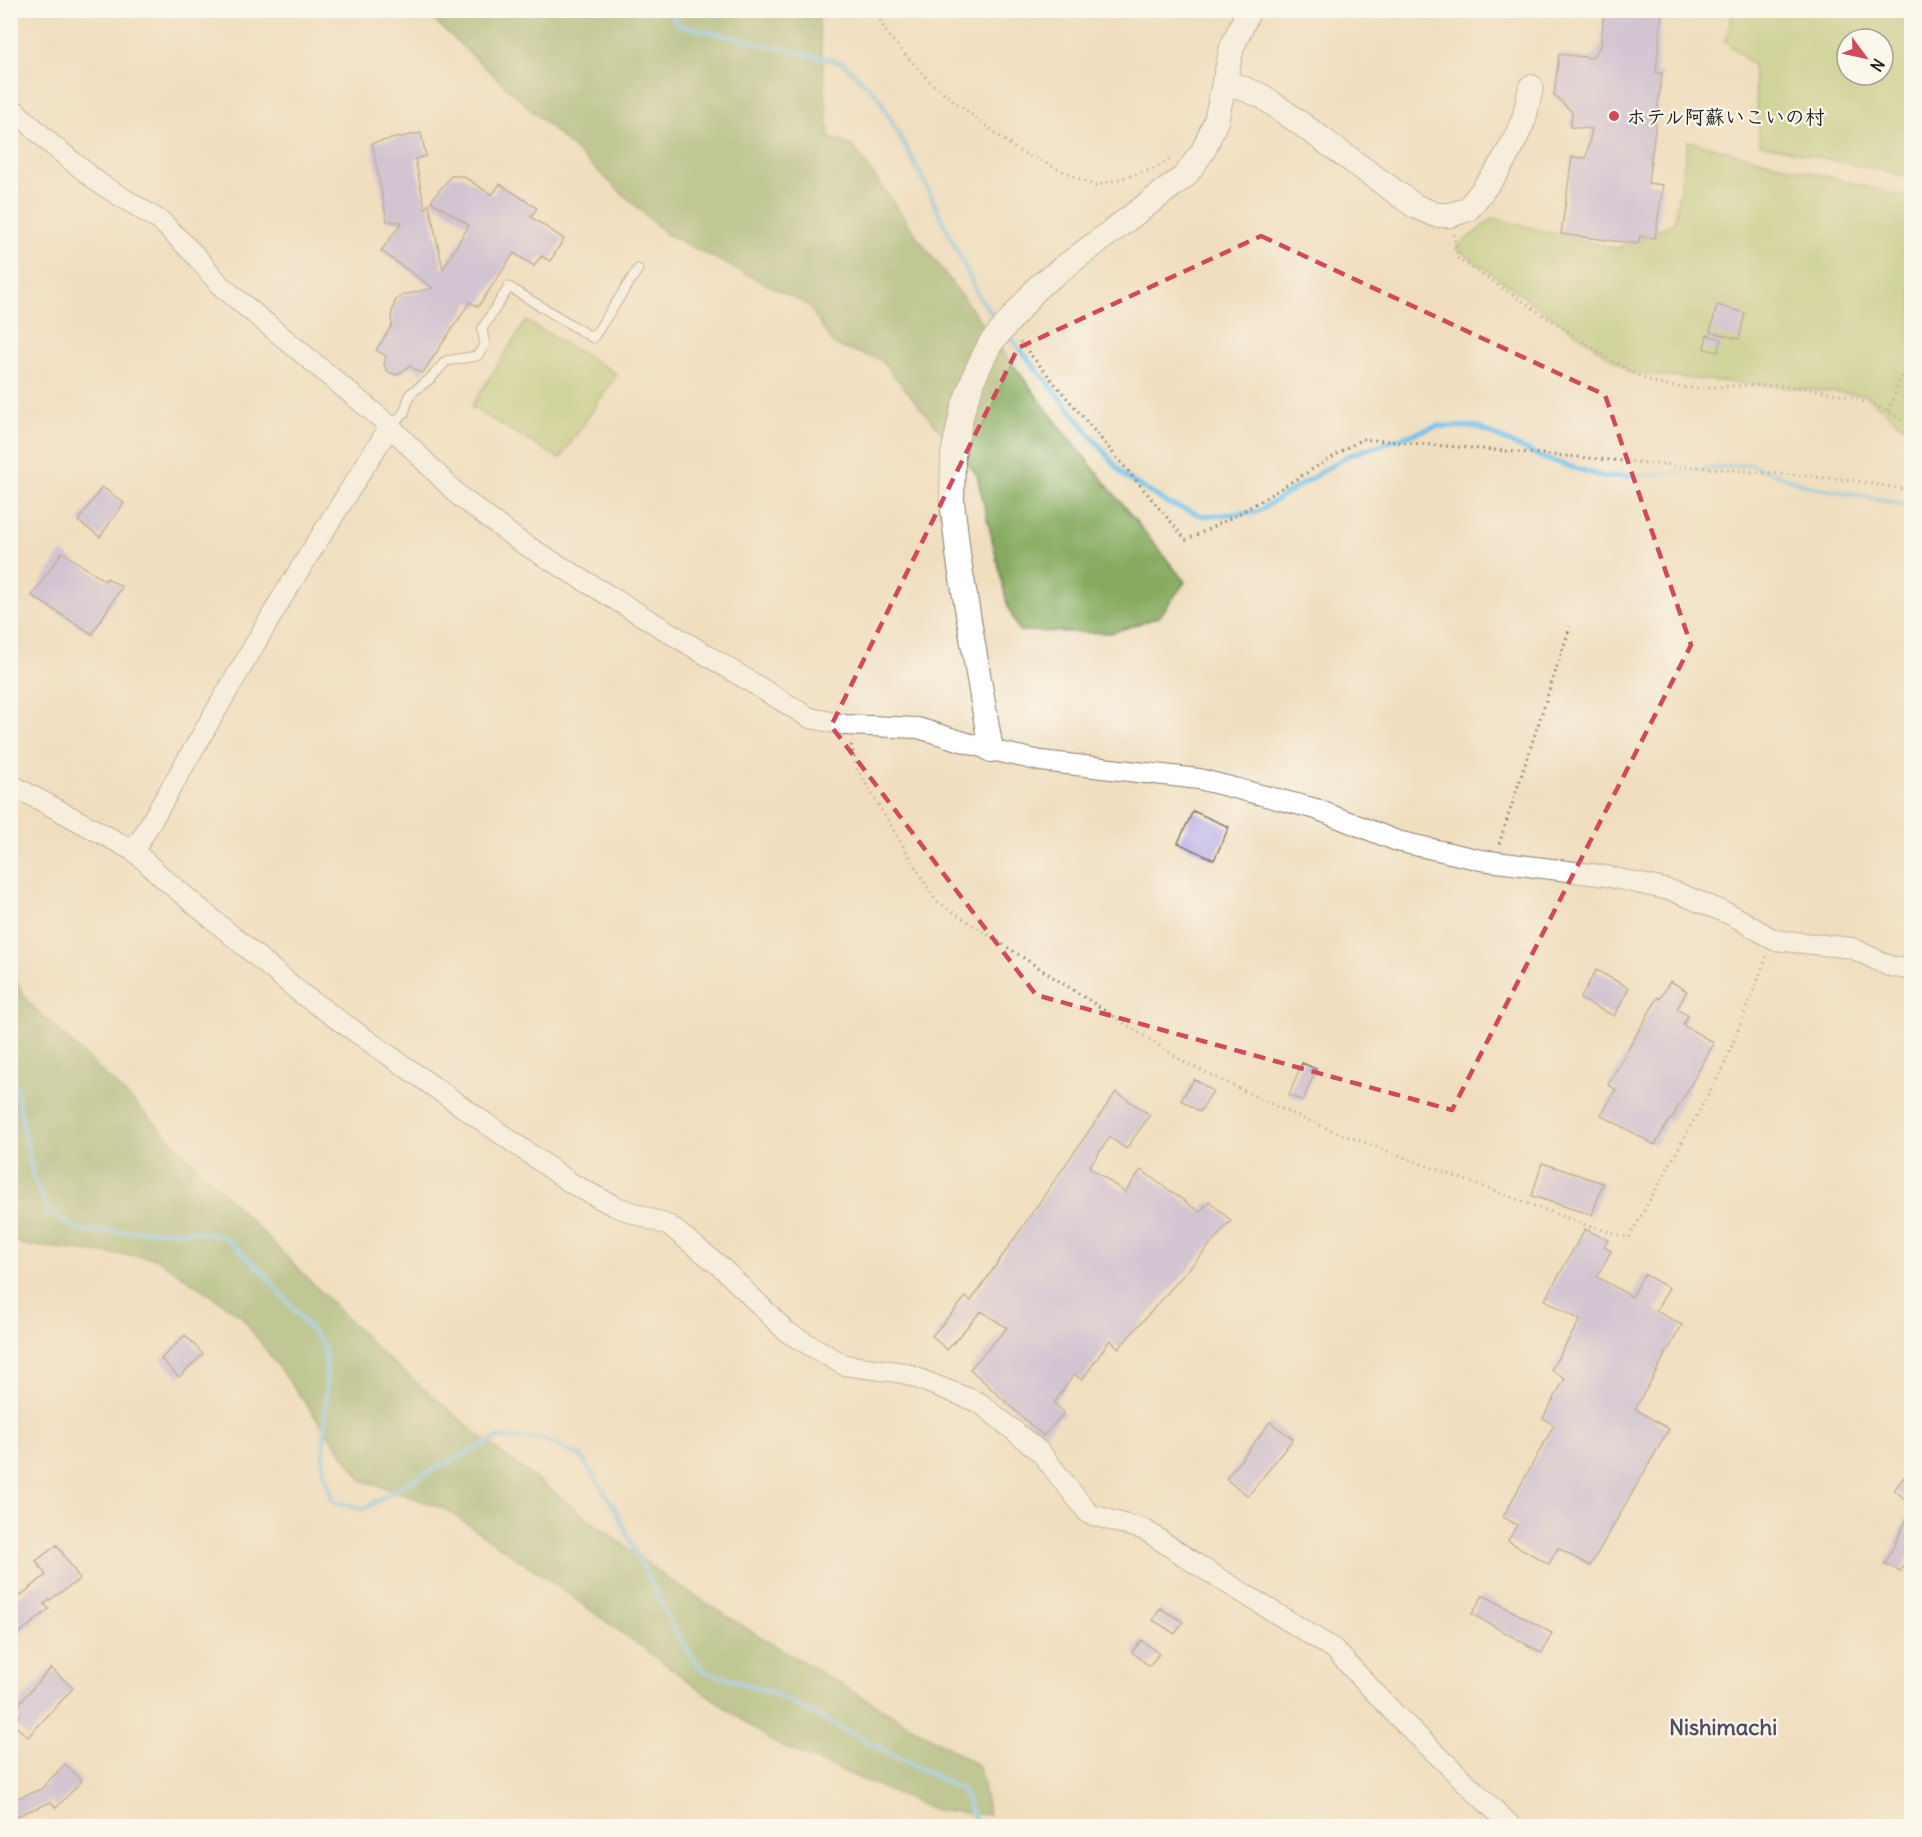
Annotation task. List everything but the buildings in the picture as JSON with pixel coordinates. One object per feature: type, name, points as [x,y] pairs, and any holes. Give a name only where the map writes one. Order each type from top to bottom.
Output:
[{"type":"street","points":[[991,750],[959,561],[952,501],[953,454],[963,408],[977,370],[990,344],[1039,286],[1185,176],[1203,151],[1213,128],[1232,47],[1249,10]]},
{"type":"street","points":[[1224,81],[1262,96],[1414,206],[1436,215],[1451,215],[1468,209],[1496,173],[1524,119],[1531,87]]},
{"type":"street","points":[[10,106],[51,144],[99,183],[162,222],[195,255],[220,285],[390,426],[459,496],[519,541],[810,718],[846,725],[918,728],[991,750],[1041,761],[1199,779],[1316,809],[1397,841],[1481,860],[1606,876],[1673,891],[1734,916],[1774,940],[1852,948],[1889,966],[1911,970]]},
{"type":"street","points":[[134,851],[283,596],[390,426]]},
{"type":"street","points":[[10,784],[134,851],[303,994],[571,1183],[614,1206],[670,1226],[721,1267],[788,1332],[844,1365],[904,1373],[980,1403],[1041,1453],[1089,1514],[1145,1530],[1334,1649],[1397,1716],[1511,1827]]},
{"type":"lane","points":[[390,426],[404,413],[410,394],[430,380],[446,360],[477,356],[485,345],[482,329],[509,287],[593,338],[638,269]]},
{"type":"path","points":[[874,10],[888,35],[930,82],[1017,150],[1095,186],[1156,168],[1175,154]]},
{"type":"path","points":[[1451,215],[1458,259],[1632,373],[1665,386],[1712,388],[1776,385],[1830,392],[1888,412],[1911,426]]},
{"type":"path","points":[[1019,340],[1186,540],[1237,515],[1362,440],[1852,480],[1911,491]]},
{"type":"path","points":[[1888,412],[1911,351]]},
{"type":"path","points":[[1498,844],[1570,627]]},
{"type":"path","points":[[846,725],[857,769],[936,901],[1184,1062],[1276,1107],[1516,1200],[1629,1238],[1724,1066],[1774,940]]},
{"type":"highlighted area","points":[[1261,236],[1605,395],[1691,645],[1452,1110],[1036,995],[831,726],[1018,348]]},
{"type":"green space","points":[[424,11],[818,11],[829,137],[853,146],[919,239],[1057,423],[1185,582],[1159,617],[1111,633],[1019,631],[1008,607],[977,475],[881,360],[834,345],[808,305],[666,234]]},
{"type":"green space","points":[[1733,11],[1911,11],[1911,177],[1760,144],[1753,65],[1725,41]]},
{"type":"green space","points":[[1688,141],[1911,198],[1911,433],[1866,395],[1632,373],[1456,248],[1493,218],[1616,249],[1674,223]]},
{"type":"green space","points":[[526,321],[617,374],[560,459],[471,407]]},
{"type":"green space","points":[[10,969],[27,1001],[135,1103],[380,1352],[482,1438],[671,1581],[754,1633],[979,1766],[989,1815],[935,1810],[773,1742],[546,1578],[445,1509],[362,1480],[241,1316],[156,1258],[24,1245],[11,1240]]},
{"type":"waterway","points":[[667,10],[679,25],[843,63],[878,96],[923,179],[979,297],[999,323]]},
{"type":"waterway","points":[[1007,333],[1125,477],[1169,504],[1204,516],[1257,512],[1347,456],[1437,426],[1477,427],[1543,458],[1604,477],[1665,474],[1748,464],[1809,486],[1912,506]]},
{"type":"waterway","points":[[10,1059],[33,1176],[48,1213],[83,1231],[193,1231],[226,1238],[264,1273],[324,1346],[327,1375],[323,1465],[333,1502],[363,1509],[432,1470],[497,1438],[543,1439],[582,1457],[614,1507],[675,1632],[702,1670],[772,1693],[962,1790],[978,1826]]},
{"type":"place","name":"ホテル阿蘇いこいの村","points":[[1614,116]]},
{"type":"district","name":"Nishimachi","points":[[1723,1727]]}]
